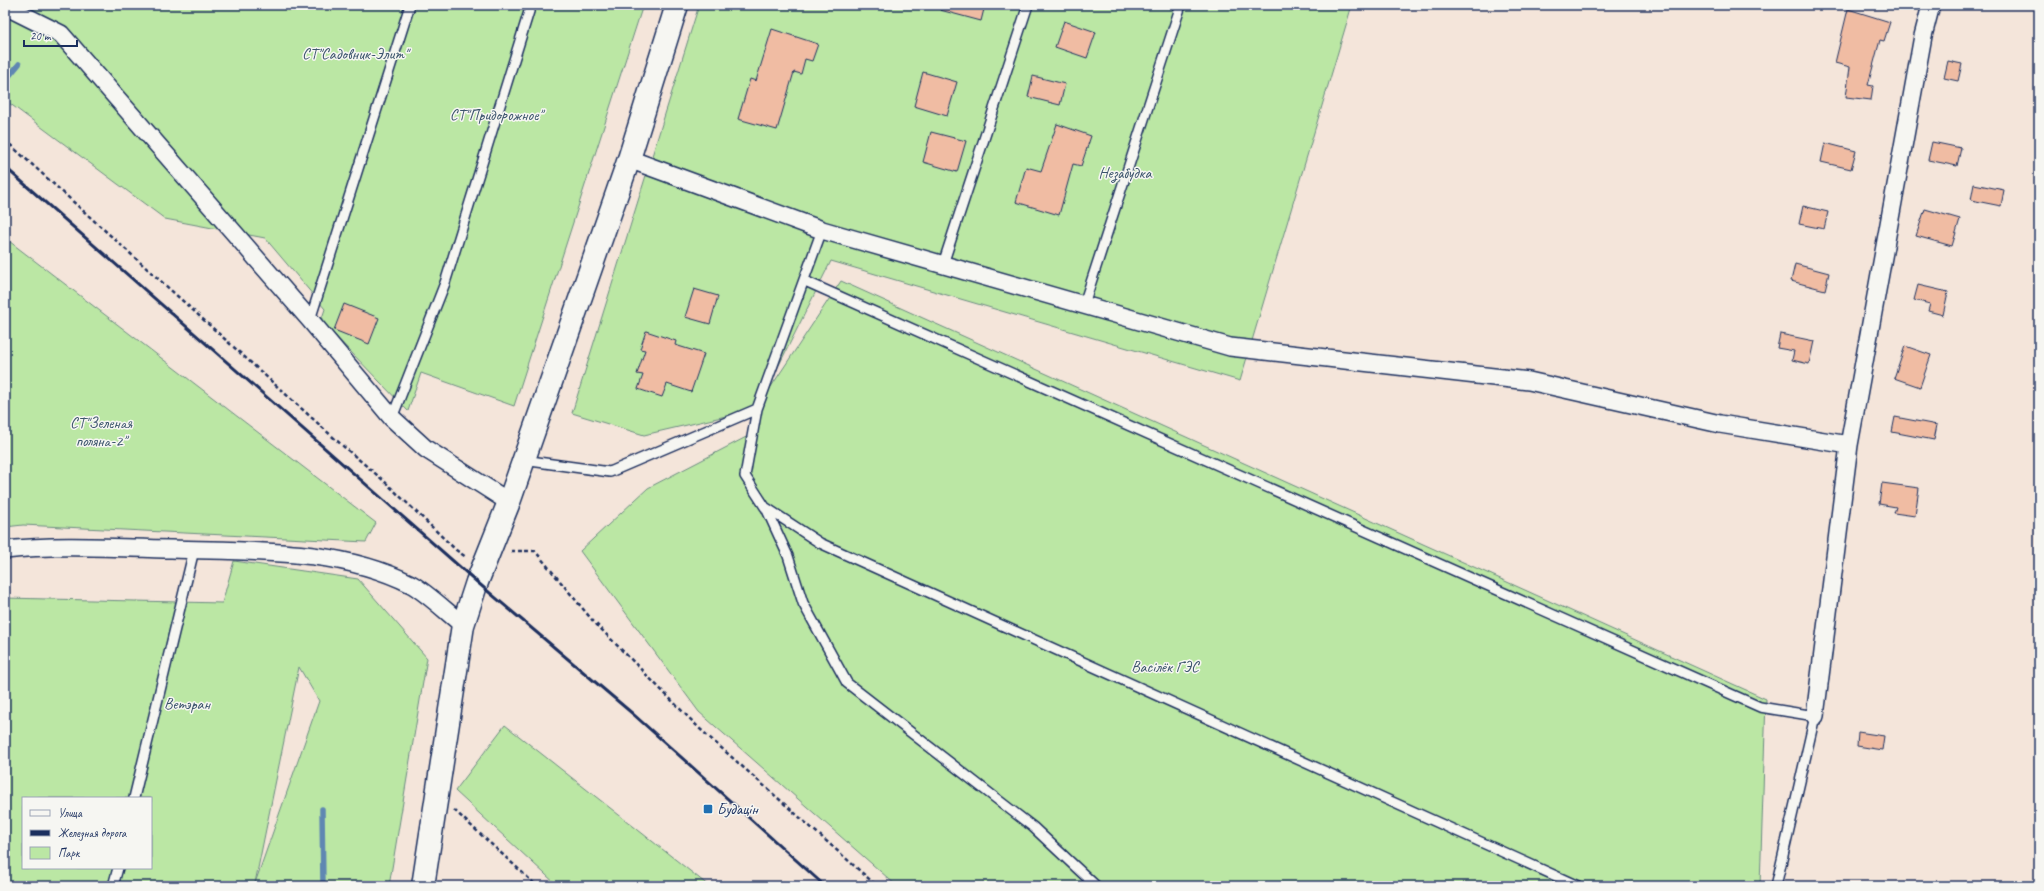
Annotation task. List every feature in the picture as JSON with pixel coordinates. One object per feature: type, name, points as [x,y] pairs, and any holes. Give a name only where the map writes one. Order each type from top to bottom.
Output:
[{"type":"street","points":[[424,886],[463,625],[509,502],[629,158],[677,5]]},
{"type":"street","points":[[1815,716],[1849,445],[1922,44],[1931,5]]},
{"type":"street","points":[[5,6],[62,34],[310,320],[392,418],[426,449],[509,502]]},
{"type":"street","points":[[629,158],[822,230],[1230,347],[1528,381],[1720,424],[1849,445]]},
{"type":"street","points":[[5,550],[46,546],[194,550],[292,554],[352,562],[412,584],[463,625]]},
{"type":"lane","points":[[310,320],[410,5]]},
{"type":"lane","points":[[392,418],[445,283],[531,5]]},
{"type":"lane","points":[[944,264],[1028,5]]},
{"type":"lane","points":[[1084,304],[1181,5]]},
{"type":"lane","points":[[822,230],[805,281],[756,409],[745,476],[765,507],[788,556],[803,603],[847,683],[1033,827],[1096,886]]},
{"type":"lane","points":[[805,281],[1760,707],[1815,716],[1776,886]]},
{"type":"lane","points":[[523,460],[610,472],[756,409]]},
{"type":"lane","points":[[765,507],[820,543],[1578,886]]},
{"type":"lane","points":[[134,797],[194,550]]},
{"type":"lane","points":[[113,886],[118,869]]},
{"type":"path","points":[[5,140],[383,480],[456,550],[466,557],[490,551],[535,551],[593,621],[700,729],[877,886]]},
{"type":"path","points":[[437,795],[537,886]]},
{"type":"green space","points":[[5,5],[643,5],[514,406],[421,373],[408,411],[321,321],[325,309],[265,238],[165,219],[5,100]]},
{"type":"green space","points":[[699,5],[1352,5],[1240,381],[831,261],[759,405],[841,281],[1766,699],[1760,886],[897,886],[699,712],[580,551],[648,488],[752,434],[756,409],[644,435],[572,413]]},
{"type":"green space","name":"СТ\"Зеленая поляна-2\"","points":[[5,238],[376,523],[366,542],[23,525],[5,527]]},
{"type":"green space","name":"Ветэран","points":[[234,561],[358,579],[427,658],[389,886],[5,886],[5,598],[222,603]],"holes":[[[299,667],[319,701],[255,883]]]},
{"type":"green space","points":[[505,725],[709,886],[558,886],[455,791]]},
{"type":"building","points":[[940,5],[985,5],[981,21],[940,10]]},
{"type":"building","points":[[1848,9],[1890,22],[1884,41],[1880,40],[1868,85],[1873,86],[1871,100],[1846,97],[1850,67],[1835,63]]},
{"type":"building","points":[[1064,21],[1096,32],[1087,58],[1055,47]]},
{"type":"building","points":[[772,29],[818,44],[812,61],[805,59],[801,74],[794,72],[777,130],[738,119],[750,79],[756,81]]},
{"type":"building","points":[[1948,61],[1962,64],[1958,81],[1944,78]]},
{"type":"building","points":[[923,72],[957,82],[947,116],[914,106]]},
{"type":"building","points":[[1033,76],[1065,84],[1060,105],[1028,97]]},
{"type":"building","points":[[1057,124],[1091,136],[1081,166],[1073,164],[1059,215],[1016,202],[1026,167],[1041,171]]},
{"type":"building","points":[[931,132],[966,141],[957,172],[923,162]]},
{"type":"building","points":[[1932,142],[1961,148],[1957,166],[1928,160]]},
{"type":"building","points":[[1825,143],[1856,151],[1851,169],[1821,162]]},
{"type":"building","points":[[1974,184],[2004,190],[2001,206],[1971,200]]},
{"type":"building","points":[[1803,206],[1828,212],[1824,229],[1799,224]]},
{"type":"building","points":[[1925,209],[1960,219],[1952,246],[1916,236]]},
{"type":"building","points":[[1795,264],[1829,273],[1825,290],[1791,281]]},
{"type":"building","points":[[1918,285],[1948,292],[1943,315],[1928,311],[1930,304],[1914,300]]},
{"type":"building","points":[[694,289],[718,296],[710,324],[685,317]]},
{"type":"building","points":[[344,304],[379,318],[369,344],[334,330]]},
{"type":"building","points":[[646,331],[676,341],[675,345],[704,354],[691,392],[667,384],[662,397],[638,389],[643,375],[637,374],[645,350],[640,349]]},
{"type":"building","points":[[1780,334],[1814,341],[1809,364],[1792,360],[1794,351],[1777,348]]},
{"type":"building","points":[[1905,346],[1931,355],[1920,387],[1894,378]]},
{"type":"building","points":[[1895,417],[1937,425],[1934,440],[1892,432]]},
{"type":"building","points":[[1882,483],[1919,488],[1915,516],[1894,513],[1896,507],[1879,504]]},
{"type":"building","points":[[1858,732],[1884,736],[1882,750],[1857,746]]},
{"type":"waterway","points":[[5,81],[19,64]]},
{"type":"waterway","points":[[322,809],[323,886]]},
{"type":"railway","points":[[5,167],[477,582],[633,714],[825,886]]},
{"type":"place","name":"Будацін","points":[[708,809]]},
{"type":"park label","name":"СТ\"Садовник-Элит\"","points":[[355,54]]},
{"type":"park label","name":"СТ\"Придорожное\"","points":[[496,115]]},
{"type":"park label","name":"Незабудка","points":[[1125,173]]},
{"type":"park label","name":"Васілёк ГЭС","points":[[1165,667]]}]
